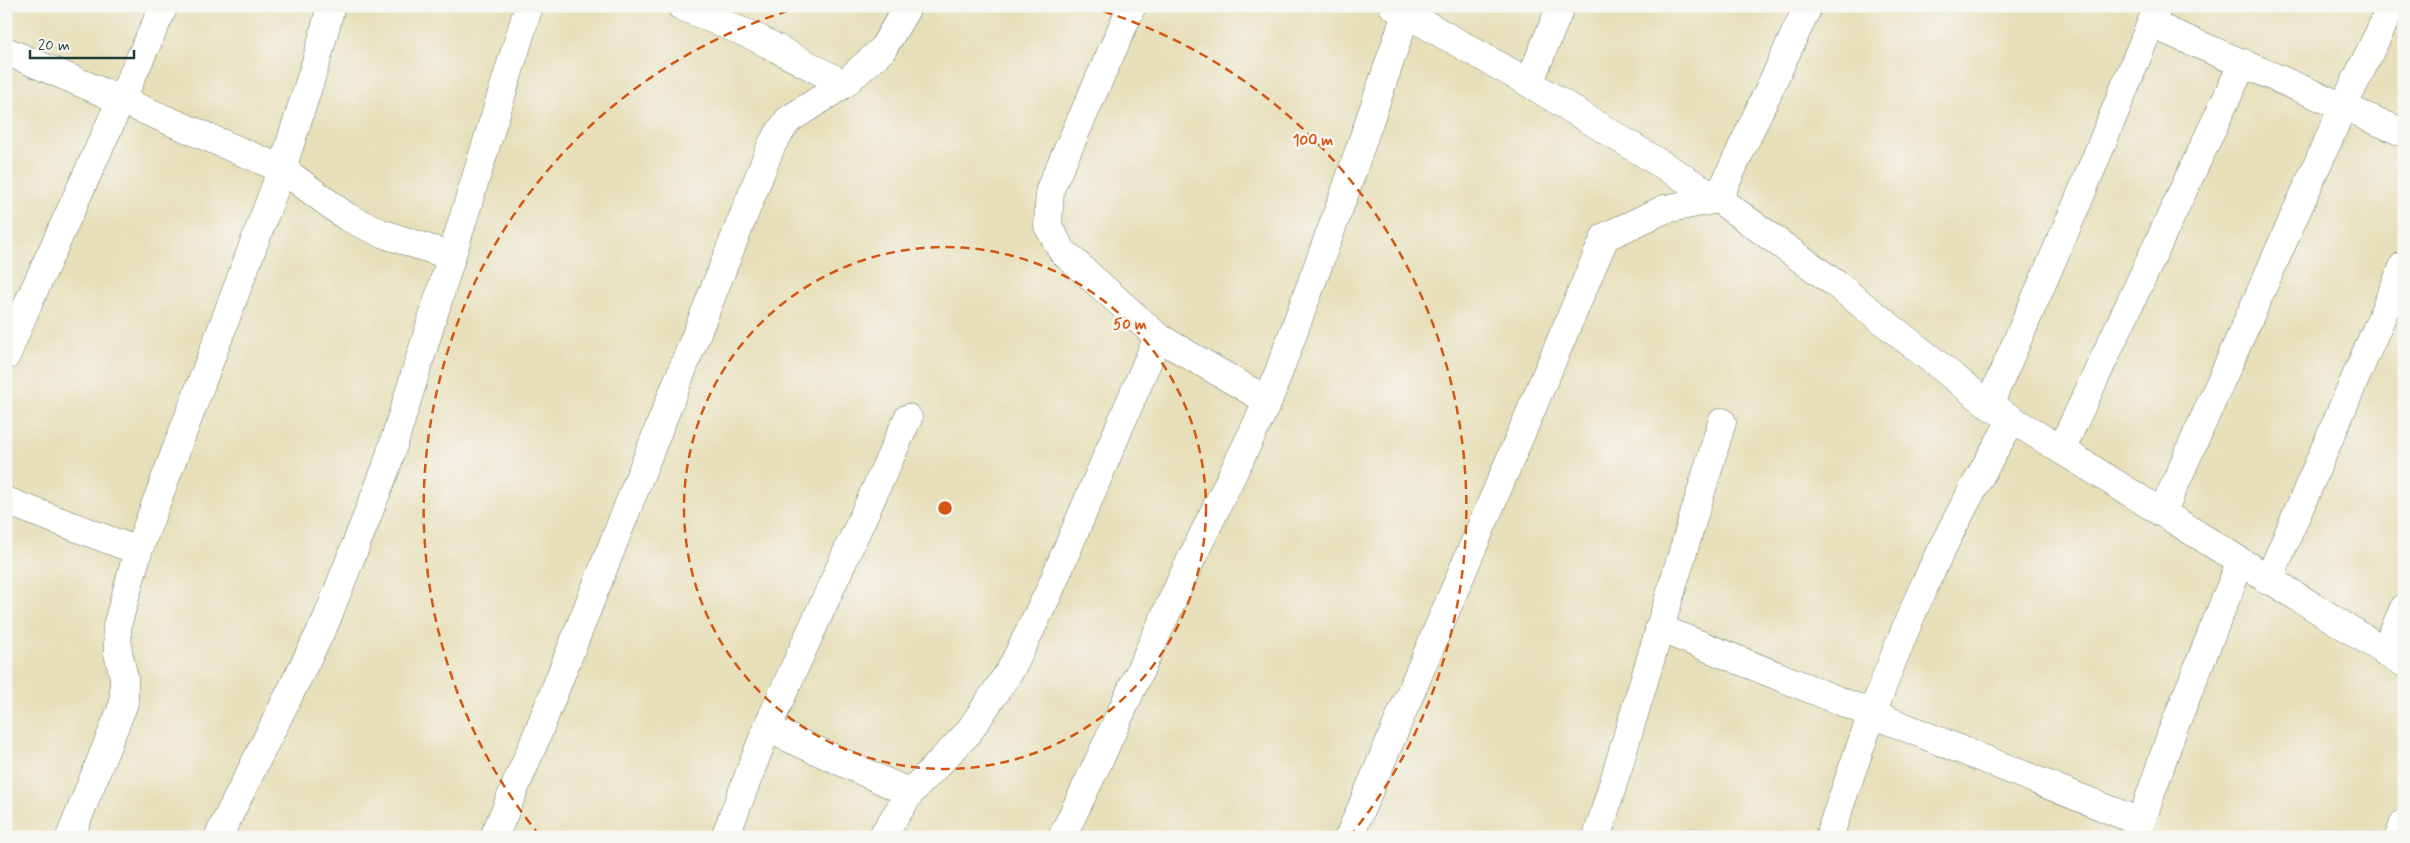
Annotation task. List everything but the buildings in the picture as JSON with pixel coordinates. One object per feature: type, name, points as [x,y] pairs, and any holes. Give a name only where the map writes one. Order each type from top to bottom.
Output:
[{"type":"street","points":[[6,356],[26,308],[164,6]]},
{"type":"street","points":[[70,837],[124,703],[124,677],[118,653],[117,626],[138,552],[282,169],[317,59],[331,6]]},
{"type":"street","points":[[218,837],[326,621],[386,468],[529,6]]},
{"type":"street","points":[[681,6],[756,37],[844,84]]},
{"type":"street","points":[[494,837],[535,740],[772,144],[788,120],[844,84],[882,50],[908,6]]},
{"type":"street","points":[[1132,6],[1050,189],[1048,226],[1062,251],[1158,337],[1268,400]]},
{"type":"street","points":[[1529,83],[1560,6]]},
{"type":"street","points":[[1718,199],[1808,6]]},
{"type":"street","points":[[2162,513],[2343,107],[2392,6]]},
{"type":"street","points":[[1062,837],[1185,572],[1268,400],[1344,195],[1400,10],[1529,83],[1718,199],[1836,284],[2001,412],[2268,581],[2394,658],[2404,608]]},
{"type":"street","points":[[1829,837],[1871,713],[1921,594],[1967,500],[2079,199],[2155,15],[2243,63],[2404,133]]},
{"type":"street","points":[[6,51],[121,102],[282,169],[348,216],[381,233],[451,256]]},
{"type":"street","points":[[2061,450],[2243,63]]},
{"type":"street","points":[[1349,837],[1605,237],[1664,209],[1718,199]]},
{"type":"street","points":[[2268,581],[2404,265]]},
{"type":"street","points":[[882,837],[910,794],[968,733],[1011,669],[1048,594],[1158,337]]},
{"type":"street","points":[[725,837],[767,728],[908,418]]},
{"type":"street","points":[[1597,837],[1722,422]]},
{"type":"street","points":[[6,500],[138,552]]},
{"type":"street","points":[[1659,628],[1871,713],[2138,830],[2172,732],[2240,563]]},
{"type":"street","points":[[767,728],[910,794]]},
{"type":"street","points":[[2399,837],[2404,823]]}]
